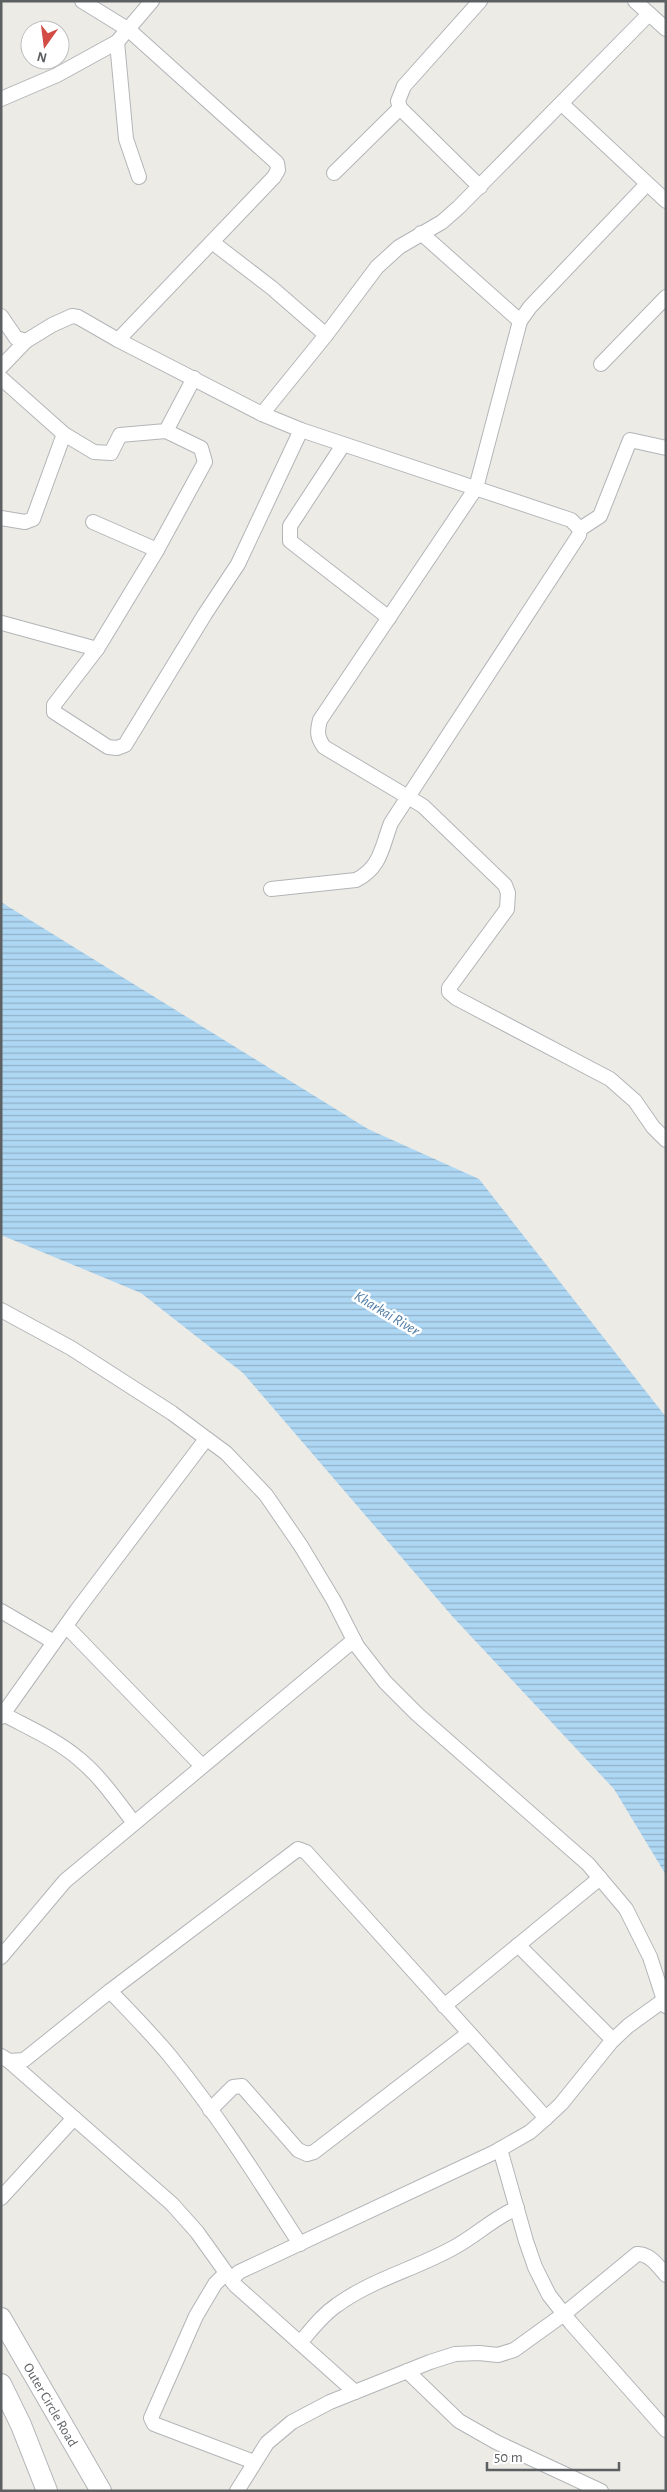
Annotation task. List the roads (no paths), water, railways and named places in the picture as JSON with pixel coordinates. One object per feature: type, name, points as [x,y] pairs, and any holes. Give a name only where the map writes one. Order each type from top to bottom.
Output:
[{"type":"main road","name":"Outer Circle Road","points":[[1,2318],[101,2491]]},
{"type":"main road","points":[[1,2384],[21,2425],[47,2491]]},
{"type":"street","points":[[82,1],[128,30],[277,163],[278,170],[274,177],[118,340]]},
{"type":"street","points":[[1,99],[57,75],[117,42],[152,1]]},
{"type":"street","points":[[480,1],[404,86],[398,101],[400,108],[480,187]]},
{"type":"street","points":[[635,1],[666,28]]},
{"type":"street","points":[[262,414],[326,335],[377,267],[399,247],[442,222],[480,187],[649,14]]},
{"type":"street","points":[[117,42],[126,139],[139,177]]},
{"type":"street","points":[[562,104],[666,201]]},
{"type":"street","points":[[334,173],[400,108]]},
{"type":"street","points":[[647,184],[530,307],[520,321],[476,488],[320,720],[317,732],[318,740],[324,747],[409,796],[436,816],[505,885],[508,893],[507,909],[449,988],[449,992],[456,998],[610,1079],[634,1102],[653,1128],[666,1140]]},
{"type":"street","points":[[421,233],[520,321]]},
{"type":"street","points":[[212,242],[272,288],[326,335]]},
{"type":"street","points":[[601,364],[666,297]]},
{"type":"street","points":[[1,316],[16,338],[26,342]]},
{"type":"street","points":[[1,367],[26,342],[52,325],[72,316],[86,319],[118,340],[262,414],[343,445],[570,520],[580,529]]},
{"type":"street","points":[[1,378],[64,434],[94,452],[111,453],[120,435],[166,431],[201,448],[206,462],[157,550],[97,649],[54,705],[54,712],[102,744],[117,748],[125,745],[205,614],[238,564],[302,430]]},
{"type":"street","points":[[166,431],[194,378]]},
{"type":"street","points":[[1,518],[25,522],[33,519],[64,434]]},
{"type":"street","points":[[271,889],[356,880],[368,874],[382,854],[391,823],[579,535],[580,529],[600,516],[630,440],[666,448]]},
{"type":"street","points":[[343,445],[290,526],[290,541],[389,618]]},
{"type":"street","points":[[93,522],[157,550]]},
{"type":"street","points":[[2,623],[97,649]]},
{"type":"street","points":[[1,1310],[71,1348],[172,1413],[226,1453],[266,1495],[310,1561],[354,1640],[385,1682],[416,1714],[588,1864],[626,1909],[650,1957],[665,2003],[628,2026],[613,2040],[560,2104],[530,2132],[500,2149],[215,2284],[196,2316],[150,2418],[154,2424],[254,2462]]},
{"type":"street","points":[[134,1823],[99,1779],[79,1758],[54,1742],[2,1716],[54,1642],[206,1439]]},
{"type":"street","points":[[1,1611],[54,1642]]},
{"type":"street","points":[[66,1626],[202,1766]]},
{"type":"street","points":[[1,1957],[65,1881],[354,1640]]},
{"type":"street","points":[[5,2059],[24,2060],[110,1991],[298,1849],[306,1852],[546,2118]]},
{"type":"street","points":[[444,2006],[600,1878]]},
{"type":"street","points":[[518,1945],[613,2040]]},
{"type":"street","points":[[110,1991],[169,2054],[210,2110],[300,2244]]},
{"type":"street","points":[[210,2110],[233,2087],[242,2086],[298,2150],[307,2154],[314,2152],[469,2033]]},
{"type":"street","points":[[5,2059],[172,2204],[197,2232],[229,2277],[355,2392]]},
{"type":"street","points":[[1,2198],[74,2118]]},
{"type":"street","points":[[500,2149],[535,2267],[549,2295],[666,2430]]},
{"type":"street","points":[[300,2343],[324,2316],[350,2296],[451,2249],[477,2234],[498,2216],[517,2208]]},
{"type":"street","points":[[237,2491],[267,2443],[292,2422],[355,2392],[455,2354],[479,2353],[498,2355],[514,2350],[564,2314],[637,2254],[643,2253],[648,2256],[666,2275]]},
{"type":"street","points":[[407,2371],[459,2421],[496,2442],[601,2491]]},
{"type":"water","name":"Kharkai River","points":[[1,902],[368,1129],[479,1179],[666,1417],[666,1875],[614,1789],[452,1616],[243,1373],[141,1293],[1,1235]]}]
